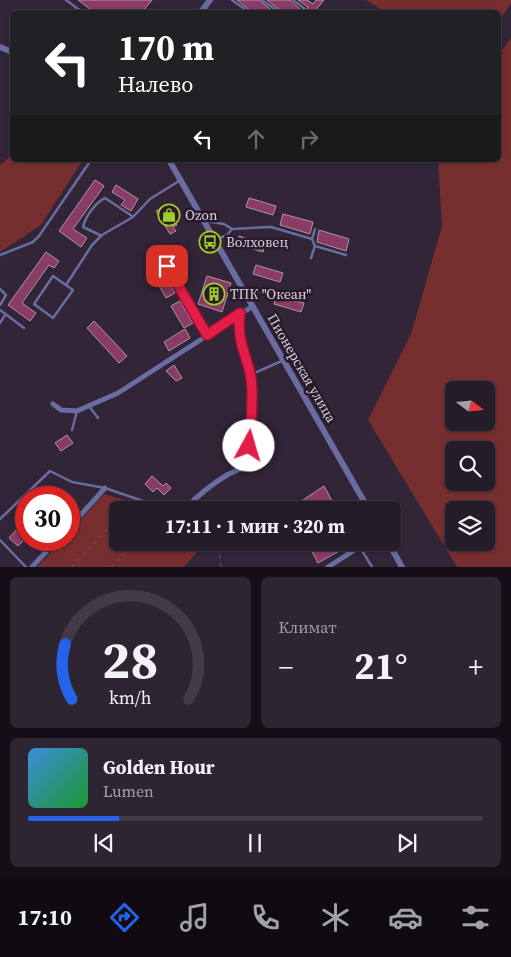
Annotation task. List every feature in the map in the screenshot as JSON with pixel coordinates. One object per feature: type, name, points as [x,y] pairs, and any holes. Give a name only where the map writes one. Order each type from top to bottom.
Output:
[{"type":"street","points":[[202,10],[210,0]]},
{"type":"street","name":"Пионерская улица","points":[[170,162],[364,501]]},
{"type":"street","points":[[53,404],[61,410],[77,412],[118,393],[253,306]]},
{"type":"street","points":[[194,501],[228,474],[244,468],[247,463],[252,429],[251,375],[238,333],[240,313]]},
{"type":"street","points":[[80,516],[105,488]]},
{"type":"street","points":[[32,567],[47,551]]},
{"type":"street","points":[[328,567],[355,551]]},
{"type":"street","points":[[393,551],[402,567]]},
{"type":"lane","points":[[66,0],[79,10]]},
{"type":"lane","points":[[232,0],[246,10]]},
{"type":"lane","points":[[238,5],[241,0]]},
{"type":"lane","points":[[262,0],[276,10]]},
{"type":"lane","points":[[293,0],[304,10]]},
{"type":"lane","points":[[0,255],[33,242],[39,236],[90,162]]},
{"type":"lane","points":[[66,285],[92,245],[102,235],[133,217],[150,199],[180,180]]},
{"type":"lane","points":[[102,235],[97,235],[83,227],[84,222],[100,200],[105,198],[133,217]]},
{"type":"lane","points":[[204,220],[224,224],[232,229],[271,227],[312,239]]},
{"type":"lane","points":[[215,240],[227,235],[232,229]]},
{"type":"lane","points":[[311,258],[314,246],[312,239],[316,229]]},
{"type":"lane","points":[[314,246],[346,255]]},
{"type":"lane","points":[[167,266],[207,335]]},
{"type":"lane","points":[[53,276],[66,285],[73,290],[53,318],[34,304],[53,276]]},
{"type":"lane","points":[[0,289],[6,292],[0,305]]},
{"type":"lane","points":[[247,296],[264,290],[301,300]]},
{"type":"lane","points":[[0,310],[24,328]]},
{"type":"lane","points":[[0,323],[5,315]]},
{"type":"lane","points":[[251,375],[284,360]]},
{"type":"lane","points":[[89,406],[98,418]]},
{"type":"lane","points":[[72,430],[77,412]]},
{"type":"lane","points":[[0,519],[50,471],[72,482],[105,488],[144,501]]},
{"type":"lane","points":[[0,540],[26,567]]},
{"type":"lane","points":[[362,551],[372,567]]},
{"type":"path","points":[[132,501],[135,498]]},
{"type":"path","points":[[72,567],[109,528]]},
{"type":"path","points":[[111,567],[126,551]]},
{"type":"path","points":[[219,551],[221,567]]},
{"type":"shaded area","points":[[366,0],[511,0],[501,18],[501,10],[382,10]]},
{"type":"shaded area","points":[[511,38],[511,567],[457,567],[447,551],[495,551],[495,501],[445,501],[445,547],[368,420],[411,334],[442,226],[438,162],[501,162],[501,52]]},
{"type":"shaded area","points":[[10,157],[10,162],[82,162],[41,225],[0,252],[0,165]]},
{"type":"shaded area","points":[[104,494],[128,501],[109,501],[109,551],[198,551],[184,567],[37,567],[52,551],[80,551],[80,521]]},
{"type":"building","points":[[78,0],[152,0],[144,10],[91,10]]},
{"type":"building","points":[[237,0],[259,0],[272,10],[250,10]]},
{"type":"building","points":[[267,0],[290,0],[301,10],[280,10]]},
{"type":"building","points":[[298,0],[307,0],[313,4],[316,0],[324,0],[316,10],[307,10],[308,7]]},
{"type":"building","points":[[95,180],[104,186],[73,229],[87,238],[81,247],[59,231]]},
{"type":"building","points":[[116,185],[138,199],[131,211],[121,205],[125,200],[112,192]]},
{"type":"building","points":[[249,198],[276,206],[273,215],[246,207]]},
{"type":"building","points":[[165,206],[177,225],[173,227],[176,231],[170,234],[156,211]]},
{"type":"building","points":[[283,214],[313,222],[310,234],[280,225]]},
{"type":"building","points":[[319,230],[349,239],[346,251],[317,242]]},
{"type":"building","points":[[239,236],[265,244],[263,252],[236,244]]},
{"type":"building","points":[[46,252],[59,261],[54,268],[49,265],[22,303],[36,313],[30,321],[8,305]]},
{"type":"building","points":[[256,265],[283,273],[280,282],[253,274]]},
{"type":"building","points":[[163,272],[175,293],[166,298],[154,277]]},
{"type":"building","name":"ТПК \"Океан\"","points":[[207,276],[231,283],[222,312],[198,304]]},
{"type":"building","points":[[276,297],[304,303],[301,312],[274,304]]},
{"type":"building","points":[[180,301],[193,323],[184,328],[171,306]]},
{"type":"building","points":[[94,321],[127,356],[119,363],[87,328]]},
{"type":"building","points":[[185,329],[190,338],[169,351],[164,342]]},
{"type":"building","points":[[174,365],[182,378],[176,381],[166,371]]},
{"type":"building","points":[[67,435],[73,443],[61,451],[55,443]]},
{"type":"building","points":[[152,476],[163,486],[166,483],[171,488],[164,495],[157,488],[153,492],[145,484]]},
{"type":"building","points":[[324,486],[332,501],[302,501]]},
{"type":"building","points":[[15,531],[15,543],[9,538]]},
{"type":"building","points":[[312,551],[339,551],[318,563]]},
{"type":"place","name":"Ozon","points":[[169,215]]},
{"type":"place","name":"Волховец","points":[[210,242]]},
{"type":"place","name":"ТПК \"Океан\"","points":[[214,294]]},
{"type":"route","points":[[167,266],[207,335],[240,313],[238,333],[251,375],[252,429],[249,446]]}]
